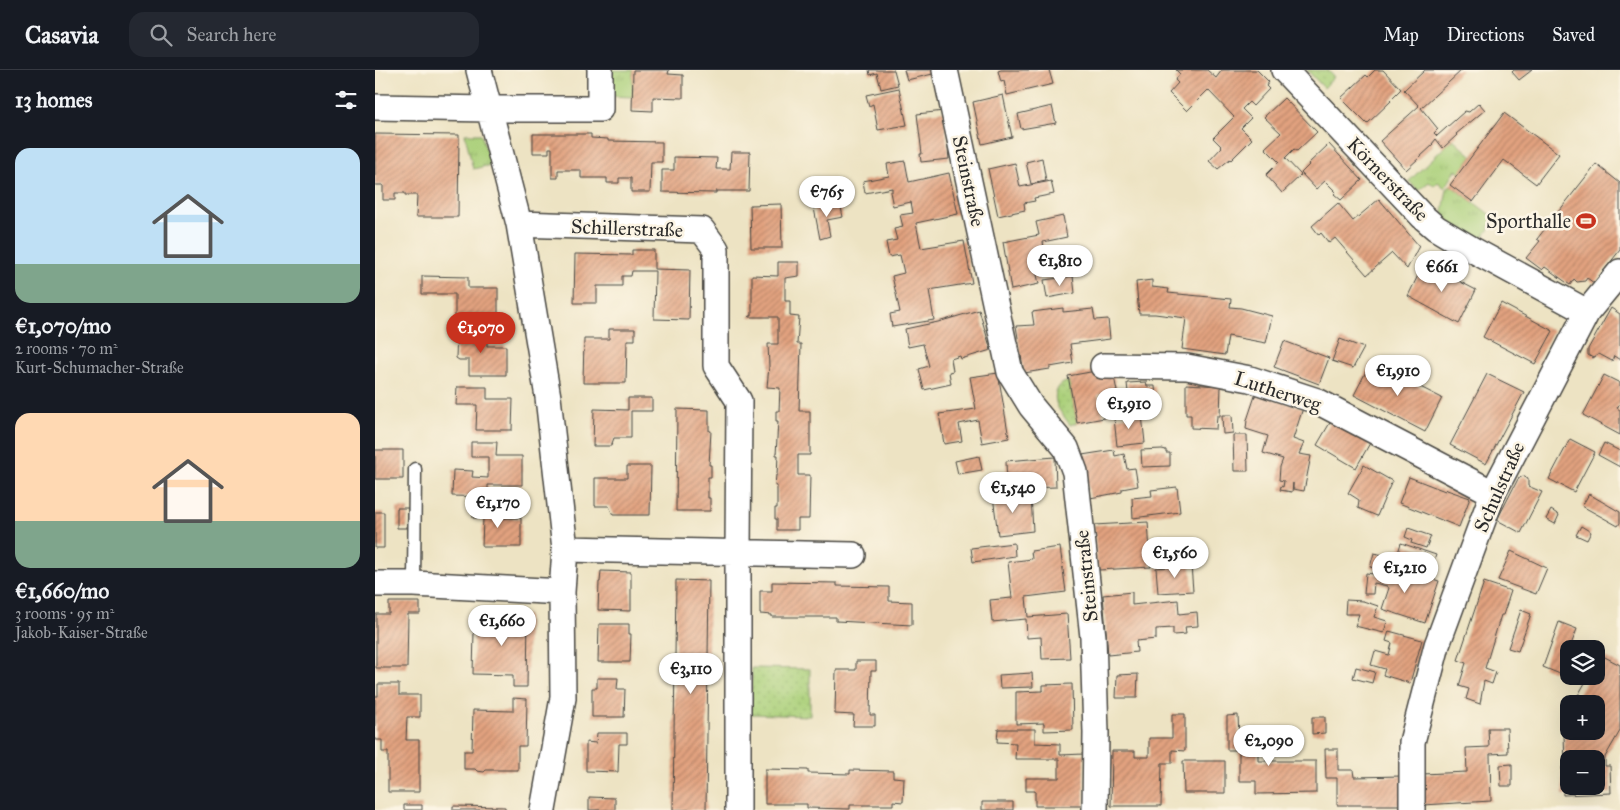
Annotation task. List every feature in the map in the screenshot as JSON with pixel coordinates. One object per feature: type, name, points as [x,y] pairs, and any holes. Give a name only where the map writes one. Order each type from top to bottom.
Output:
[{"type":"street","points":[[479,70],[519,224],[548,397],[565,549],[563,698],[543,810]]},
{"type":"street","points":[[375,108],[600,109],[600,70]]},
{"type":"street","name":"Steinstraße","points":[[945,70],[1010,372],[1031,406],[1066,448],[1075,472],[1093,637],[1096,732],[1095,810]]},
{"type":"street","name":"Körnerstraße","points":[[1283,70],[1436,228],[1587,312]]},
{"type":"street","name":"Schillerstraße","points":[[519,224],[702,230],[716,249],[716,366],[739,401],[738,810]]},
{"type":"street","name":"Schulstraße","points":[[1412,810],[1412,742],[1437,645],[1493,493],[1587,312],[1620,272]]},
{"type":"street","name":"Lutherweg","points":[[1103,366],[1187,367],[1250,379],[1317,401],[1493,493]]},
{"type":"street","points":[[565,549],[853,554]]},
{"type":"street","points":[[375,584],[414,584],[563,592]]},
{"type":"lane","points":[[414,584],[415,469]]},
{"type":"green space","points":[[608,70],[633,70],[633,97],[608,96]]},
{"type":"green space","points":[[1307,70],[1328,70],[1334,77],[1324,88]]},
{"type":"green space","points":[[465,134],[481,134],[491,165],[473,169]]},
{"type":"green space","points":[[1453,139],[1472,156],[1460,173],[1456,170],[1445,188],[1438,182],[1434,186],[1429,182],[1418,191],[1409,181]]},
{"type":"green space","points":[[1450,185],[1496,219],[1478,244],[1442,217],[1447,189]]},
{"type":"green space","points":[[1069,381],[1077,423],[1070,425],[1059,409],[1056,400],[1059,386]]},
{"type":"green space","points":[[752,668],[810,669],[810,716],[751,714]]},
{"type":"building","points":[[633,70],[669,70],[668,74],[683,75],[683,98],[653,97],[653,111],[632,110]]},
{"type":"building","points":[[869,70],[894,70],[898,85],[881,89],[877,73],[870,75]]},
{"type":"building","points":[[904,70],[936,70],[937,73],[907,80]]},
{"type":"building","points":[[1049,70],[1053,84],[1007,95],[1004,81],[1001,82],[998,71]]},
{"type":"building","points":[[1176,70],[1207,70],[1216,78],[1222,70],[1257,70],[1269,82],[1266,86],[1269,89],[1253,106],[1249,102],[1242,109],[1251,118],[1241,128],[1252,139],[1231,160],[1218,169],[1209,161],[1222,147],[1213,138],[1234,117],[1208,90],[1187,111],[1169,93],[1178,83],[1175,80],[1180,74]]},
{"type":"building","points":[[1375,70],[1383,70],[1401,89],[1367,124],[1341,98],[1366,75],[1368,77]]},
{"type":"building","points":[[1425,70],[1462,70],[1421,108],[1438,129],[1434,133],[1437,136],[1465,111],[1469,112],[1479,103],[1485,110],[1456,134],[1443,148],[1436,139],[1433,145],[1406,170],[1380,141],[1419,106],[1404,90]]},
{"type":"building","points":[[1514,70],[1532,70],[1519,80],[1512,72]]},
{"type":"building","points":[[899,88],[907,125],[878,130],[873,104],[869,106],[866,95]]},
{"type":"building","points":[[1003,95],[1012,137],[982,144],[973,102]]},
{"type":"building","points":[[1284,98],[1317,132],[1297,151],[1294,149],[1285,158],[1301,175],[1282,193],[1266,175],[1279,162],[1265,148],[1281,133],[1264,117]]},
{"type":"building","points":[[1052,106],[1056,123],[1021,129],[1018,114]]},
{"type":"building","points":[[944,111],[949,159],[921,162],[920,154],[922,154],[917,114]]},
{"type":"building","points":[[1504,113],[1559,154],[1536,184],[1504,160],[1473,202],[1450,185]]},
{"type":"building","points":[[375,134],[459,135],[458,217],[416,217],[417,195],[395,193],[395,200],[383,200],[383,185],[375,185]]},
{"type":"building","points":[[533,134],[591,134],[591,138],[608,139],[608,141],[662,142],[662,162],[651,162],[650,192],[631,192],[631,178],[619,178],[619,183],[607,183],[607,178],[581,178],[581,170],[558,170],[558,178],[552,178],[552,148],[549,148],[549,153],[533,153]]},
{"type":"building","points":[[1329,144],[1362,180],[1341,200],[1325,181],[1316,189],[1301,173]]},
{"type":"building","points":[[731,152],[750,152],[749,191],[716,191],[716,193],[662,192],[662,170],[674,170],[674,157],[717,158],[716,169],[730,169]]},
{"type":"building","points":[[1042,158],[1046,181],[1031,184],[1026,162]]},
{"type":"building","points":[[905,161],[909,182],[949,173],[958,214],[916,223],[921,248],[964,241],[972,283],[929,290],[934,320],[892,327],[890,314],[900,312],[892,276],[904,273],[900,255],[889,257],[886,242],[897,240],[894,229],[903,227],[900,215],[913,213],[911,202],[893,206],[890,192],[892,192],[892,188],[865,193],[863,181],[889,176],[887,164]]},
{"type":"building","points":[[1015,163],[1020,187],[1051,181],[1054,194],[1034,198],[1035,201],[1024,203],[1025,210],[998,216],[988,169]]},
{"type":"building","name":"Sporthalle","points":[[1596,164],[1620,183],[1620,250],[1594,283],[1587,278],[1585,281],[1577,282],[1574,279],[1570,285],[1545,267],[1542,270],[1526,258],[1540,241],[1537,239]]},
{"type":"building","points":[[1379,199],[1419,246],[1407,269],[1392,253],[1367,275],[1335,238],[1329,243],[1312,226],[1338,203],[1353,221]]},
{"type":"building","points":[[840,203],[843,217],[827,220],[830,236],[820,239],[814,208]]},
{"type":"building","points":[[781,204],[782,248],[751,248],[750,205]]},
{"type":"building","points":[[1063,216],[1067,237],[1043,242],[1046,259],[1034,261],[1039,284],[1011,290],[1003,242],[1039,235],[1036,222]]},
{"type":"building","points":[[632,250],[654,250],[654,269],[690,270],[689,320],[654,319],[655,271],[632,271],[631,276],[622,276],[622,286],[597,286],[597,303],[574,303],[575,254],[632,255]]},
{"type":"building","points":[[778,262],[799,262],[799,276],[785,278],[785,301],[790,301],[790,316],[799,317],[797,344],[801,344],[799,411],[810,411],[810,455],[798,455],[798,475],[810,475],[809,519],[798,519],[798,530],[777,530],[777,519],[775,519],[777,486],[775,486],[778,455],[776,455],[778,421],[776,421],[776,411],[779,411],[780,388],[767,387],[769,366],[768,344],[778,344],[778,317],[749,317],[752,315],[752,275],[778,276]]},
{"type":"building","points":[[1424,263],[1476,290],[1459,324],[1408,296]]},
{"type":"building","points":[[422,276],[468,277],[468,288],[498,288],[498,322],[501,322],[501,331],[481,331],[481,322],[455,322],[455,294],[422,294]]},
{"type":"building","points":[[1073,276],[1075,293],[1047,298],[1044,280]]},
{"type":"building","points":[[1152,280],[1152,287],[1169,289],[1168,293],[1231,299],[1230,307],[1272,316],[1266,343],[1228,336],[1225,355],[1182,349],[1186,318],[1139,314],[1136,282]]},
{"type":"building","points":[[1501,303],[1553,331],[1535,364],[1483,337]]},
{"type":"building","points":[[1063,308],[1063,312],[1093,309],[1095,320],[1108,319],[1110,339],[1070,344],[1073,363],[1024,373],[1016,326],[1034,325],[1032,312]]},
{"type":"building","points":[[1611,308],[1620,314],[1620,360],[1614,356],[1612,361],[1599,354],[1593,358],[1588,355],[1588,349]]},
{"type":"building","points":[[979,310],[991,350],[961,359],[960,356],[951,359],[953,371],[949,372],[951,384],[924,390],[919,369],[929,366],[923,344],[908,347],[905,329]]},
{"type":"building","points":[[609,329],[635,329],[635,340],[627,340],[626,383],[583,383],[584,339],[609,339]]},
{"type":"building","points":[[457,332],[487,332],[487,346],[506,346],[506,375],[469,375],[469,360],[459,360],[456,358]]},
{"type":"building","points":[[1340,339],[1364,348],[1353,368],[1332,361]]},
{"type":"building","points":[[1284,341],[1329,358],[1319,384],[1274,367]]},
{"type":"building","points":[[1371,362],[1442,398],[1425,432],[1354,395]]},
{"type":"building","points":[[1096,371],[1113,372],[1117,391],[1098,395],[1104,418],[1077,423],[1068,376]]},
{"type":"building","points":[[998,373],[1009,438],[982,443],[978,420],[959,424],[962,441],[944,444],[939,414],[976,409],[970,377]]},
{"type":"building","points":[[1487,374],[1524,392],[1486,464],[1450,445]]},
{"type":"building","points":[[1604,375],[1620,383],[1620,403],[1617,408],[1620,410],[1620,435],[1583,415]]},
{"type":"building","points":[[1146,382],[1147,386],[1155,386],[1156,400],[1129,402],[1127,383]]},
{"type":"building","points":[[1186,384],[1221,386],[1220,416],[1217,416],[1216,429],[1191,428],[1191,415],[1186,415]]},
{"type":"building","points":[[457,387],[487,387],[487,399],[513,399],[512,430],[476,430],[477,405],[456,405]]},
{"type":"building","points":[[1256,393],[1303,408],[1293,439],[1304,443],[1299,454],[1311,456],[1304,491],[1293,489],[1293,483],[1292,492],[1280,490],[1281,486],[1283,487],[1284,481],[1279,480],[1283,459],[1263,453],[1268,436],[1246,429]]},
{"type":"building","points":[[628,398],[652,398],[652,411],[631,411],[631,438],[614,438],[611,446],[593,446],[594,409],[628,410]]},
{"type":"building","points":[[677,409],[709,410],[709,431],[711,431],[709,465],[711,465],[711,477],[708,477],[708,498],[710,498],[710,511],[676,511]]},
{"type":"building","points":[[1142,415],[1145,443],[1117,446],[1114,418]]},
{"type":"building","points":[[1222,415],[1232,415],[1233,433],[1223,434]]},
{"type":"building","points":[[1331,421],[1370,443],[1356,468],[1317,445]]},
{"type":"building","points":[[1233,435],[1247,435],[1248,471],[1234,471]]},
{"type":"building","points":[[1570,439],[1595,452],[1574,492],[1549,479]]},
{"type":"building","points":[[471,442],[497,442],[496,456],[522,456],[522,485],[488,485],[488,497],[452,496],[453,470],[473,471],[472,477],[488,478],[488,457],[471,457]]},
{"type":"building","points":[[1604,443],[1620,451],[1620,467],[1598,455]]},
{"type":"building","points":[[375,450],[403,450],[403,479],[375,479]]},
{"type":"building","points":[[1114,450],[1115,456],[1124,454],[1127,469],[1135,468],[1138,486],[1122,489],[1122,492],[1090,498],[1082,455]]},
{"type":"building","points":[[1141,450],[1166,450],[1166,453],[1170,453],[1170,466],[1142,467]]},
{"type":"building","points":[[979,456],[982,470],[958,474],[955,461]]},
{"type":"building","points":[[1055,457],[1056,487],[1007,489],[1006,461]]},
{"type":"building","points":[[1364,465],[1392,481],[1377,516],[1358,508],[1359,500],[1348,493]]},
{"type":"building","points":[[627,466],[651,466],[650,515],[613,515],[609,506],[595,506],[595,478],[627,478]]},
{"type":"building","points":[[1523,476],[1528,479],[1528,486],[1542,492],[1521,533],[1497,520],[1518,479]]},
{"type":"building","points":[[1409,477],[1445,491],[1446,489],[1470,498],[1459,527],[1399,503]]},
{"type":"building","points":[[1177,487],[1180,512],[1133,518],[1132,498],[1152,496],[1151,490]]},
{"type":"building","points":[[1589,494],[1620,512],[1620,523],[1618,526],[1582,506]]},
{"type":"building","points":[[1031,495],[1033,531],[998,535],[993,496]]},
{"type":"building","points":[[473,506],[495,506],[495,518],[521,518],[521,547],[482,547],[483,518],[473,518]]},
{"type":"building","points":[[397,508],[408,508],[407,528],[397,528]]},
{"type":"building","points":[[1551,510],[1559,515],[1555,524],[1546,519]]},
{"type":"building","points":[[375,512],[384,512],[384,548],[375,548]]},
{"type":"building","points":[[1148,522],[1151,567],[1099,570],[1094,525]]},
{"type":"building","points":[[1581,526],[1591,532],[1587,540],[1576,535]]},
{"type":"building","points":[[1408,528],[1431,536],[1426,548],[1411,543],[1412,540],[1405,537]]},
{"type":"building","points":[[1014,543],[1015,556],[973,562],[971,548]]},
{"type":"building","points":[[1401,543],[1436,555],[1432,566],[1397,556]]},
{"type":"building","points":[[1060,547],[1066,592],[1026,597],[1028,617],[1067,614],[1070,658],[1042,659],[1041,637],[1027,638],[1026,619],[992,622],[990,600],[1012,598],[1008,562],[1032,559],[1031,551]]},
{"type":"building","points":[[1511,551],[1547,568],[1536,594],[1498,580]]},
{"type":"building","points":[[1374,553],[1406,560],[1402,575],[1370,567]]},
{"type":"building","points":[[1191,565],[1193,591],[1158,593],[1156,568]]},
{"type":"building","points":[[601,571],[631,572],[631,611],[598,610]]},
{"type":"building","points":[[1366,573],[1389,575],[1410,580],[1412,573],[1439,581],[1425,623],[1382,609],[1389,588],[1387,586],[1374,583],[1373,594],[1364,594]]},
{"type":"building","points":[[676,580],[709,581],[706,810],[673,810]]},
{"type":"building","points":[[772,582],[837,583],[837,586],[889,587],[889,601],[912,602],[912,625],[836,621],[836,617],[772,617],[772,615],[760,614],[760,591],[772,591]]},
{"type":"building","points":[[1484,582],[1511,591],[1503,615],[1501,615],[1485,668],[1496,672],[1492,684],[1484,681],[1480,704],[1466,699],[1469,689],[1459,686],[1466,663],[1458,660]]},
{"type":"building","points":[[1132,592],[1132,605],[1178,600],[1179,614],[1197,612],[1198,626],[1185,627],[1186,634],[1173,635],[1173,628],[1156,629],[1156,639],[1136,641],[1137,652],[1108,655],[1103,595]]},
{"type":"building","points":[[1346,600],[1363,601],[1378,606],[1374,617],[1387,621],[1384,633],[1355,626],[1359,614],[1345,614]]},
{"type":"building","points":[[389,602],[420,602],[420,614],[408,614],[407,668],[376,668],[376,614],[389,614]]},
{"type":"building","points":[[1521,610],[1531,614],[1518,651],[1508,648]]},
{"type":"building","points":[[491,613],[498,613],[500,615],[528,615],[527,687],[513,687],[513,675],[473,674],[476,615],[489,615]]},
{"type":"building","points":[[1559,622],[1577,629],[1573,640],[1560,640],[1560,674],[1543,667]]},
{"type":"building","points":[[599,624],[629,624],[629,634],[631,634],[630,662],[598,662]]},
{"type":"building","points":[[1389,631],[1422,640],[1410,683],[1383,675],[1385,669],[1371,665],[1375,651],[1389,655],[1392,643],[1386,641]]},
{"type":"building","points":[[1605,657],[1620,665],[1620,731],[1605,757],[1605,750],[1564,750],[1564,740],[1605,740],[1605,695],[1578,695],[1584,685],[1605,685]]},
{"type":"building","points":[[856,661],[876,661],[876,671],[871,671],[870,715],[875,715],[875,726],[853,726],[854,715],[835,714],[836,670],[856,670]]},
{"type":"building","points":[[1356,667],[1375,672],[1372,683],[1353,678]]},
{"type":"building","points":[[1032,673],[1033,687],[1000,688],[999,675]]},
{"type":"building","points":[[1138,674],[1137,698],[1116,698],[1117,675]]},
{"type":"building","points":[[597,678],[618,678],[617,689],[625,689],[624,717],[592,717],[592,688],[597,688]]},
{"type":"building","points":[[378,684],[399,684],[399,695],[420,695],[420,717],[407,717],[406,740],[419,740],[419,792],[388,792],[388,752],[382,752],[382,740],[375,740],[375,696],[378,696]]},
{"type":"building","points":[[1072,684],[1073,730],[1044,731],[1044,723],[1016,724],[1016,692],[1043,691],[1043,685]]},
{"type":"building","points":[[513,698],[527,699],[526,746],[518,746],[518,770],[486,770],[484,772],[475,769],[464,769],[464,751],[472,751],[473,710],[513,711]]},
{"type":"building","points":[[1172,714],[1185,714],[1185,751],[1172,750],[1172,763],[1162,763],[1161,806],[1111,806],[1112,751],[1135,751],[1135,757],[1149,757],[1149,738],[1172,738]]},
{"type":"building","points":[[1238,715],[1239,737],[1258,736],[1258,761],[1316,761],[1316,793],[1256,794],[1256,781],[1239,781],[1239,750],[1227,750],[1227,716]]},
{"type":"building","points":[[1312,717],[1325,717],[1325,733],[1312,734]]},
{"type":"building","points":[[1488,728],[1507,728],[1508,753],[1490,754],[1491,801],[1423,805],[1422,774],[1467,772],[1466,748],[1489,747]]},
{"type":"building","points":[[998,729],[1035,729],[1035,743],[1060,744],[1060,755],[1084,754],[1084,806],[1035,806],[1035,791],[1026,791],[1026,778],[1059,778],[1059,759],[1015,759],[1016,743],[997,742]]},
{"type":"building","points":[[597,733],[627,733],[627,744],[619,744],[618,772],[586,771],[586,742],[596,743]]},
{"type":"building","points":[[1325,749],[1338,749],[1338,770],[1353,770],[1354,777],[1402,776],[1402,805],[1337,805],[1337,778],[1326,778]]},
{"type":"building","points":[[1183,761],[1225,761],[1225,793],[1184,793]]},
{"type":"building","points":[[1512,764],[1512,786],[1501,786],[1500,765]]},
{"type":"building","points":[[1605,766],[1610,766],[1611,793],[1605,793]]},
{"type":"building","points":[[765,769],[808,770],[808,773],[850,774],[850,770],[893,771],[893,777],[904,778],[903,802],[893,801],[893,805],[850,805],[850,809],[807,808],[807,804],[765,804]]},
{"type":"building","points":[[589,797],[615,798],[615,810],[589,810]]},
{"type":"building","points":[[982,802],[1013,802],[1013,810],[982,810]]},
{"type":"building","points":[[404,805],[422,805],[422,810],[404,810]]},
{"type":"building","points":[[453,806],[505,807],[505,810],[453,810]]},
{"type":"place","name":"Sporthalle","points":[[1586,221]]}]
